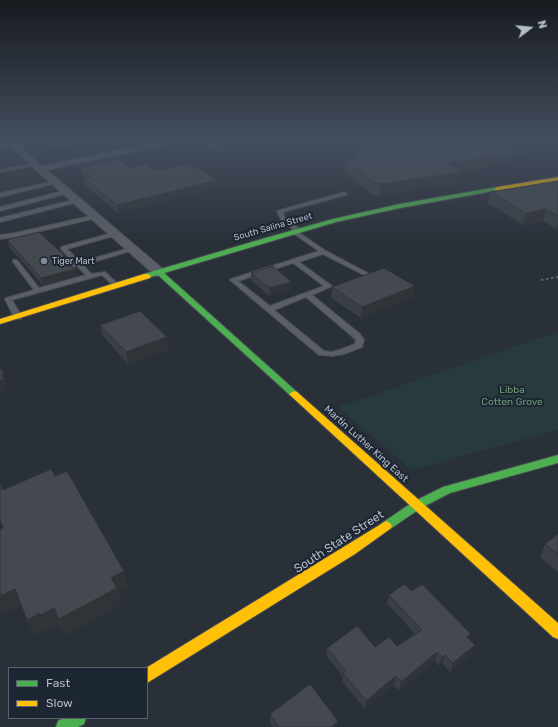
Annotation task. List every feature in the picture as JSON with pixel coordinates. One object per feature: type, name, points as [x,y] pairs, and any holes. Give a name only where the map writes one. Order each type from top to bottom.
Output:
[{"type":"street","points":[[47,175],[160,273]]},
{"type":"street","name":"South Salina Street","points":[[0,322],[295,231],[362,213],[558,179]]},
{"type":"street","name":"Martin Luther King East","points":[[160,273],[558,632]]},
{"type":"street","name":"South State Street","points":[[148,675],[351,550],[417,505],[447,490],[558,458]]},
{"type":"street","points":[[64,727],[76,719]]},
{"type":"lane","points":[[0,195],[55,182]]},
{"type":"lane","points":[[0,208],[66,192]]},
{"type":"lane","points":[[344,194],[280,211],[283,219],[295,231],[324,252],[368,275]]},
{"type":"lane","points":[[0,220],[77,201]]},
{"type":"lane","points":[[0,237],[95,217]]},
{"type":"lane","points":[[90,276],[64,248],[115,234]]},
{"type":"lane","points":[[70,270],[132,249]]},
{"type":"lane","points":[[306,294],[357,336],[360,340],[358,345],[332,354],[322,353],[233,280],[324,252]]},
{"type":"lane","points":[[269,308],[329,286],[294,260]]},
{"type":"lane","points":[[14,261],[34,280],[38,291]]},
{"type":"lane","points":[[18,317],[8,299],[103,273],[117,286]]},
{"type":"path","points":[[541,280],[558,277]]},
{"type":"green space","name":"Libba Cotten Grove","points":[[558,332],[558,430],[412,470],[338,407]]},
{"type":"building","points":[[89,175],[209,175],[218,180],[117,205],[84,178],[91,176]]},
{"type":"building","points":[[363,175],[442,175],[381,184],[374,183]]},
{"type":"building","points":[[558,181],[558,216],[546,209],[526,213],[490,192]]},
{"type":"building","points":[[39,232],[65,256],[63,256],[63,262],[68,262],[68,267],[73,267],[75,269],[41,278],[7,240]]},
{"type":"building","points":[[273,266],[292,282],[269,288],[251,273]]},
{"type":"building","points":[[384,268],[415,286],[362,307],[332,287]]},
{"type":"building","points":[[140,311],[167,337],[126,352],[100,325]]},
{"type":"building","points":[[0,367],[4,373],[2,374],[4,379],[0,381]]},
{"type":"building","points":[[51,469],[55,476],[67,471],[124,571],[111,578],[117,588],[59,619],[54,608],[27,620],[15,589],[0,596],[0,529],[3,528],[0,520],[0,483],[3,490]]},
{"type":"building","points":[[558,534],[558,554],[545,544]]},
{"type":"building","points":[[404,584],[412,591],[422,584],[471,634],[467,637],[475,645],[453,663],[445,655],[442,657],[437,652],[401,682],[396,676],[366,701],[343,673],[346,671],[327,648],[357,626],[375,647],[389,637],[397,646],[422,630],[389,595]]},
{"type":"building","points":[[310,684],[338,721],[331,727],[278,727],[270,714]]},
{"type":"traffic: fast","points":[[147,276],[335,220],[400,206],[497,189]]},
{"type":"traffic: fast","points":[[160,273],[294,394]]},
{"type":"traffic: fast","points":[[386,526],[417,505],[447,490],[558,459]]},
{"type":"traffic: fast","points":[[64,727],[76,719]]},
{"type":"traffic: slow","points":[[497,189],[558,179]]},
{"type":"traffic: slow","points":[[0,322],[147,276]]},
{"type":"traffic: slow","points":[[294,394],[558,632]]},
{"type":"traffic: slow","points":[[148,675],[351,550],[386,526]]},
{"type":"place","name":"Tiger Mart","points":[[44,261]]}]
